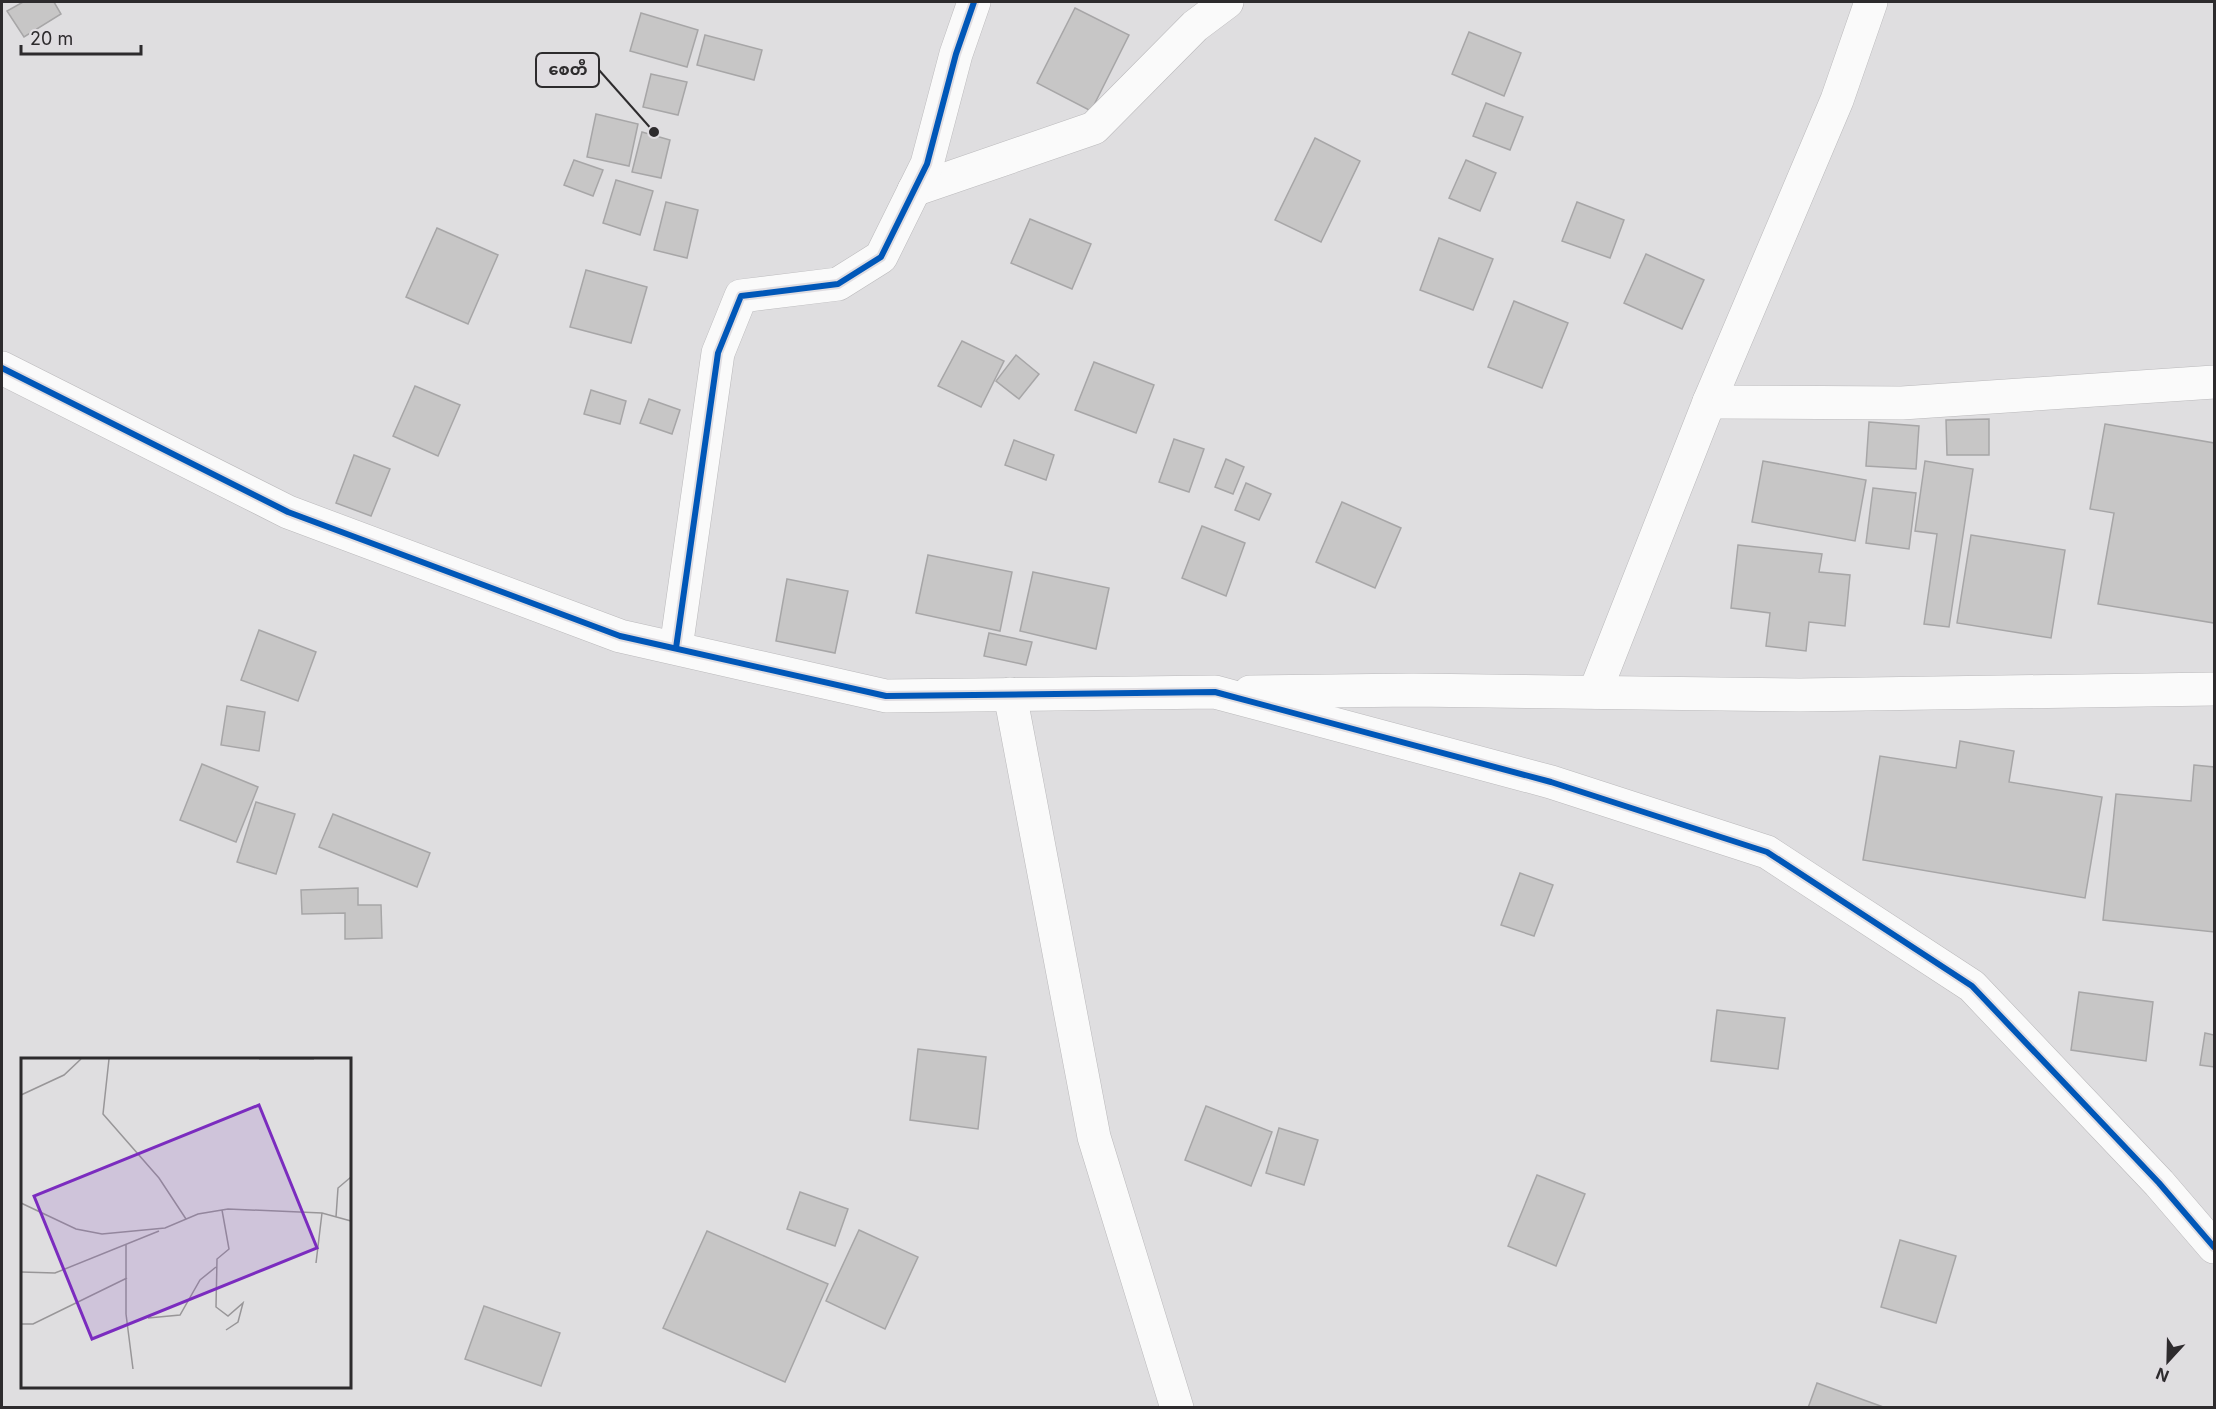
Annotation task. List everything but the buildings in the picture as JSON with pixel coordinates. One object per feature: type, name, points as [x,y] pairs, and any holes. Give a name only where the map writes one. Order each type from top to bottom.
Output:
[{"type":"street","points":[[676,648],[718,353],[741,296],[838,284],[881,256],[927,164],[956,54],[974,2]]},
{"type":"street","points":[[914,190],[1094,128],[1195,26],[1227,2]]},
{"type":"street","points":[[1595,692],[1709,402],[1838,100],[1871,2]]},
{"type":"street","points":[[2,368],[288,512],[620,636],[886,696],[1413,690],[1800,695],[2214,689]]},
{"type":"street","points":[[1709,402],[1902,403],[2214,382]]},
{"type":"street","points":[[1215,692],[1551,782],[1767,852],[1972,986],[2159,1183],[2214,1247]]},
{"type":"street","points":[[1010,694],[1094,1137],[1177,1407]]},
{"type":"cycle path","points":[[676,648],[718,353],[741,296],[838,284],[881,257],[927,164],[956,54],[974,2]]},
{"type":"cycle path","points":[[2,368],[288,512],[620,636],[886,696],[1215,692],[1551,782],[1767,852],[1972,986],[2159,1183],[2214,1247]]},
{"type":"place","name":"စေတီ","points":[[654,132]]}]
